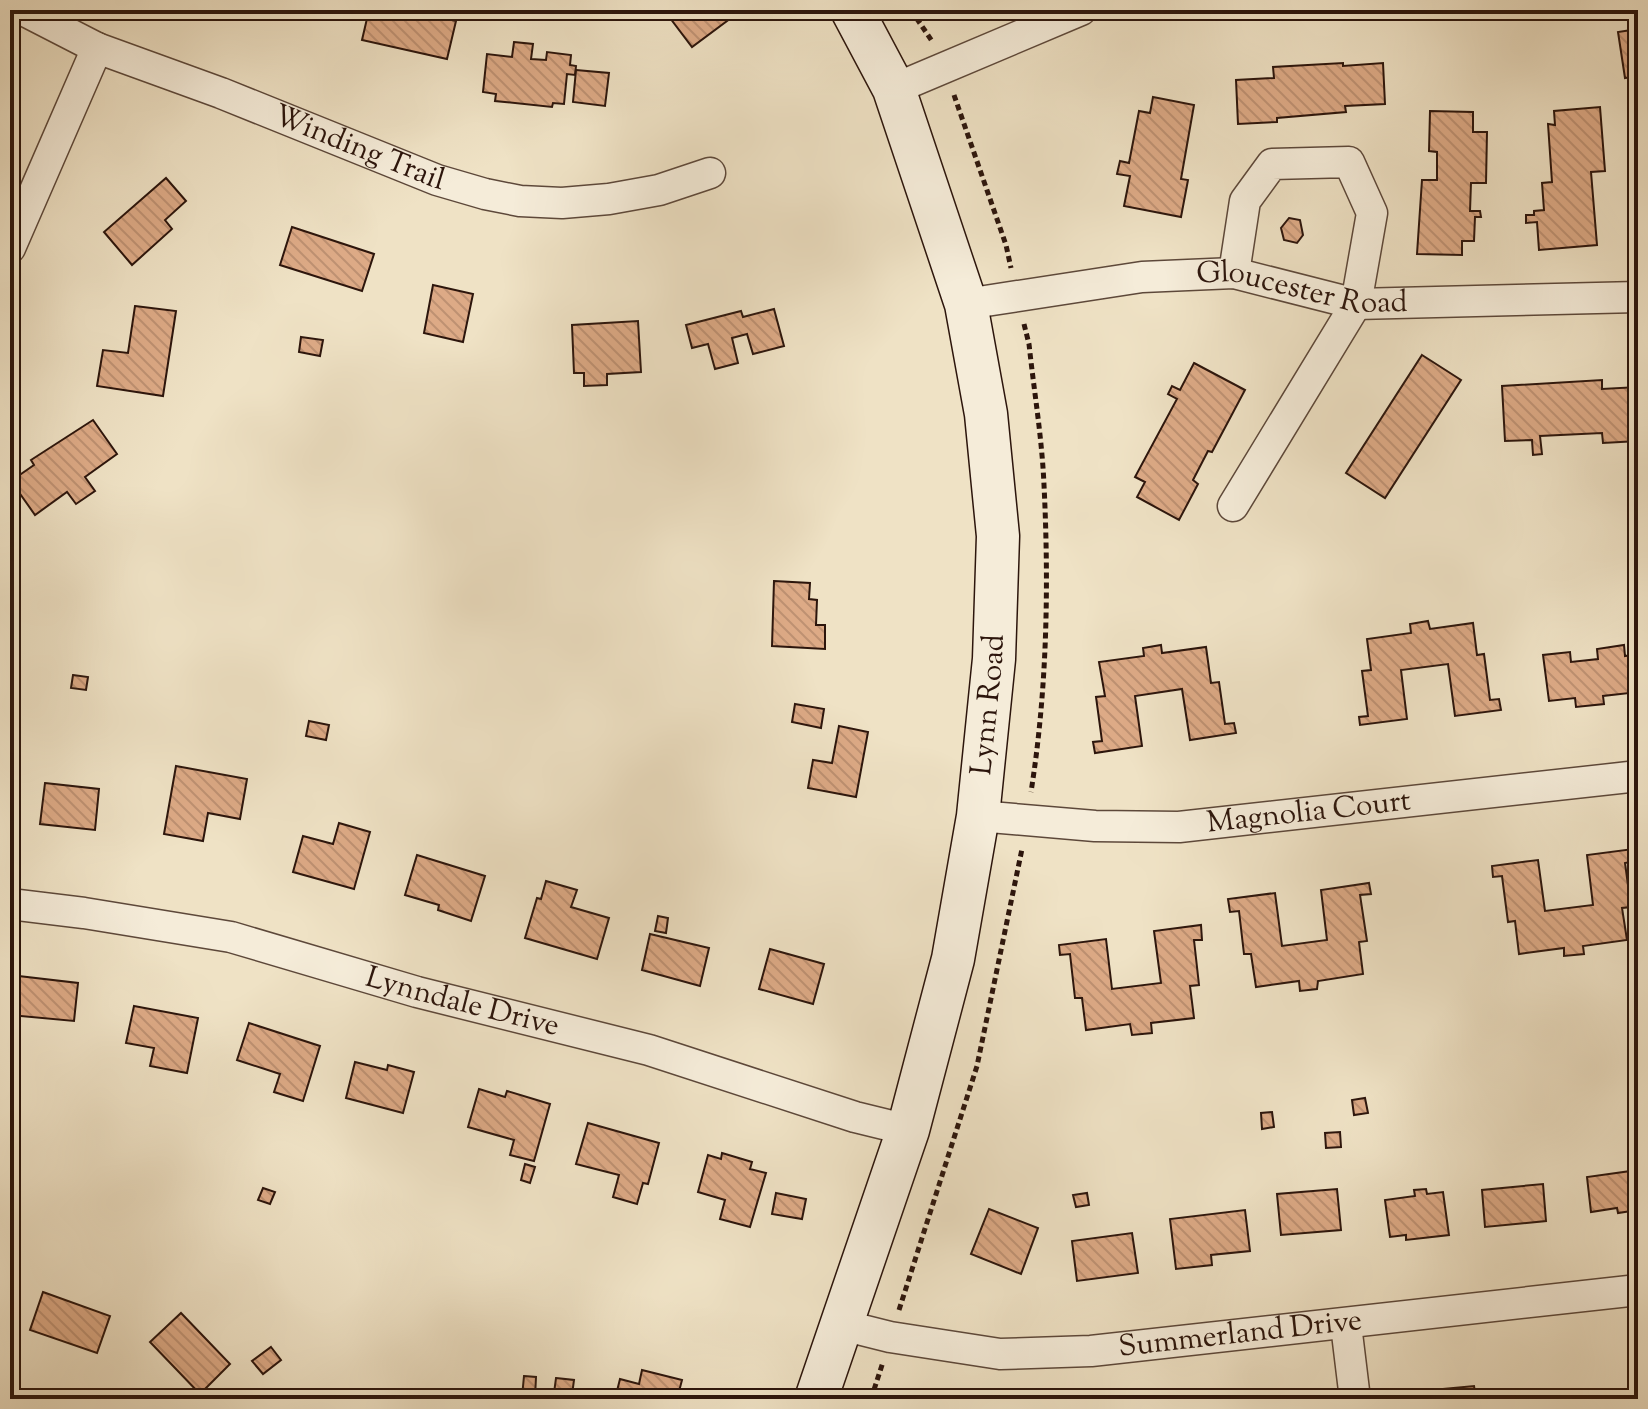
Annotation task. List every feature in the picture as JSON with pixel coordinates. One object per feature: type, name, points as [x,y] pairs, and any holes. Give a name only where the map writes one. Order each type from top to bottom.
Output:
[{"type":"main road","name":"Lynn Road","points":[[816,1399],[908,1130],[953,959],[978,816],[994,659],[998,536],[986,414],[966,304],[894,89],[852,10]]},
{"type":"street","name":"Winding Trail","points":[[23,10],[97,48],[221,93],[437,180],[520,201],[562,203],[609,199],[659,190],[710,173]]},
{"type":"street","points":[[894,89],[1081,10]]},
{"type":"street","points":[[10,248],[97,48]]},
{"type":"street","points":[[1233,506],[1356,304],[1372,213],[1349,162],[1272,164],[1245,201],[1234,273]]},
{"type":"street","name":"Gloucester Road","points":[[966,304],[1142,277],[1234,273],[1356,304],[1638,297]]},
{"type":"street","name":"Magnolia Court","points":[[978,816],[1095,826],[1179,827],[1638,776]]},
{"type":"street","name":"Lynndale Drive","points":[[10,904],[231,937],[417,992],[649,1050],[855,1117],[908,1130]]},
{"type":"street","name":"Summerland Drive","points":[[842,1325],[890,1337],[1000,1354],[1091,1351],[1346,1325],[1638,1290]]},
{"type":"street","points":[[1346,1325],[1355,1399]]},
{"type":"path","points":[[911,10],[930,36]]},
{"type":"path","points":[[955,95],[1006,245]]},
{"type":"path","points":[[1029,344],[1044,482],[1046,573],[1045,668],[1032,782]]},
{"type":"path","points":[[901,1302],[977,1066],[1020,863]]},
{"type":"path","points":[[871,1399],[881,1371]]},
{"type":"building","points":[[369,10],[410,10],[456,21],[447,59],[362,40]]},
{"type":"building","points":[[664,10],[725,10],[731,18],[692,47]]},
{"type":"building","points":[[1638,29],[1638,76],[1625,78],[1618,32]]},
{"type":"building","points":[[514,42],[533,44],[531,59],[546,60],[547,52],[571,55],[570,65],[576,66],[575,75],[567,74],[564,104],[553,103],[552,107],[495,101],[496,94],[483,92],[487,54],[512,57]]},
{"type":"building","points":[[1343,63],[1343,66],[1383,63],[1385,104],[1345,106],[1346,112],[1238,124],[1236,80],[1274,78],[1273,67]]},
{"type":"building","points":[[576,70],[609,73],[605,106],[573,102]]},
{"type":"building","points":[[1153,97],[1194,105],[1181,179],[1188,180],[1181,217],[1124,206],[1130,176],[1117,174],[1120,161],[1129,163],[1139,111],[1150,113]]},
{"type":"building","points":[[1600,107],[1605,171],[1591,172],[1597,245],[1539,250],[1537,222],[1526,223],[1526,215],[1544,210],[1542,183],[1552,182],[1548,124],[1555,125],[1554,111]]},
{"type":"building","points":[[1430,111],[1473,112],[1473,132],[1487,132],[1486,183],[1471,183],[1470,211],[1480,211],[1481,217],[1475,217],[1474,241],[1462,241],[1462,255],[1417,254],[1422,180],[1437,180],[1437,152],[1429,151]]},
{"type":"building","points":[[166,178],[186,201],[165,220],[172,229],[132,265],[104,232]]},
{"type":"building","points":[[1289,218],[1300,220],[1303,235],[1297,243],[1284,240],[1281,228]]},
{"type":"building","points":[[292,227],[374,254],[362,291],[280,265]]},
{"type":"building","points":[[433,285],[473,294],[463,342],[424,333]]},
{"type":"building","points":[[135,306],[176,311],[163,396],[97,386],[103,350],[128,353]]},
{"type":"building","points":[[774,309],[784,346],[753,354],[747,334],[732,338],[738,363],[715,369],[708,344],[692,348],[686,325],[741,311],[743,317]]},
{"type":"building","points":[[638,321],[641,372],[607,374],[607,385],[584,386],[584,373],[574,373],[572,325]]},
{"type":"building","points":[[301,337],[323,340],[320,356],[299,352]]},
{"type":"building","points":[[1422,355],[1461,380],[1385,498],[1346,473]]},
{"type":"building","points":[[1194,363],[1245,390],[1212,452],[1208,451],[1193,480],[1198,484],[1179,520],[1137,497],[1145,482],[1135,477],[1177,399],[1168,394],[1172,386],[1180,390]]},
{"type":"building","points":[[1602,380],[1602,389],[1638,387],[1638,441],[1603,443],[1602,433],[1540,436],[1542,454],[1533,455],[1532,440],[1505,441],[1502,386]]},
{"type":"building","points":[[93,420],[117,454],[85,477],[95,491],[76,504],[67,492],[35,515],[11,481],[34,465],[31,460]]},
{"type":"building","points":[[774,581],[810,583],[809,599],[817,600],[816,625],[825,625],[825,649],[772,646]]},
{"type":"building","points":[[1428,621],[1430,629],[1473,623],[1477,655],[1484,654],[1490,700],[1499,699],[1501,710],[1455,716],[1448,664],[1401,670],[1407,719],[1360,725],[1359,717],[1368,716],[1362,671],[1371,670],[1367,639],[1411,633],[1410,624]]},
{"type":"building","points":[[1161,645],[1162,653],[1206,647],[1211,683],[1219,682],[1225,724],[1234,723],[1236,733],[1190,740],[1182,689],[1135,696],[1142,746],[1095,753],[1093,742],[1102,741],[1096,697],[1105,696],[1099,662],[1144,656],[1143,648]]},
{"type":"building","points":[[1624,645],[1625,656],[1638,654],[1638,699],[1630,700],[1629,693],[1603,696],[1604,704],[1576,707],[1575,698],[1549,701],[1543,655],[1570,652],[1571,662],[1598,659],[1597,649]]},
{"type":"building","points":[[73,675],[88,677],[86,690],[71,688]]},
{"type":"building","points":[[795,704],[824,709],[821,728],[792,722]]},
{"type":"building","points":[[309,721],[329,725],[326,740],[306,736]]},
{"type":"building","points":[[839,726],[868,732],[856,797],[808,788],[813,760],[832,763]]},
{"type":"building","points":[[176,766],[247,779],[240,819],[208,813],[203,841],[164,834]]},
{"type":"building","points":[[45,783],[99,789],[95,830],[40,824]]},
{"type":"building","points":[[339,823],[370,832],[354,889],[293,872],[303,836],[333,844]]},
{"type":"building","points":[[1633,849],[1635,861],[1625,863],[1631,907],[1622,908],[1627,940],[1583,946],[1584,954],[1564,956],[1564,948],[1519,954],[1515,921],[1508,922],[1502,876],[1493,877],[1492,866],[1538,860],[1545,911],[1593,905],[1587,855]]},
{"type":"building","points":[[417,855],[485,876],[471,921],[438,910],[439,905],[405,895]]},
{"type":"building","points":[[546,881],[577,890],[571,907],[609,918],[597,959],[525,938],[537,898],[541,899]]},
{"type":"building","points":[[1369,883],[1371,894],[1360,895],[1367,941],[1359,942],[1363,974],[1318,981],[1317,989],[1300,991],[1299,981],[1256,987],[1251,954],[1244,954],[1239,911],[1230,912],[1228,899],[1275,893],[1282,946],[1327,940],[1321,890]]},
{"type":"building","points":[[658,916],[668,918],[666,933],[655,931]]},
{"type":"building","points":[[1201,925],[1202,940],[1194,940],[1199,985],[1190,986],[1194,1018],[1151,1023],[1152,1033],[1132,1035],[1130,1024],[1086,1030],[1082,998],[1075,998],[1070,954],[1060,955],[1059,945],[1106,939],[1112,989],[1161,983],[1154,931]]},
{"type":"building","points":[[650,934],[709,948],[700,986],[642,970]]},
{"type":"building","points":[[770,949],[824,964],[813,1004],[759,989]]},
{"type":"building","points":[[10,975],[78,983],[74,1021],[10,1015]]},
{"type":"building","points":[[134,1006],[198,1018],[187,1073],[150,1066],[154,1048],[126,1043]]},
{"type":"building","points":[[249,1023],[320,1046],[303,1101],[274,1092],[280,1074],[237,1060]]},
{"type":"building","points":[[355,1062],[387,1070],[388,1065],[414,1072],[403,1113],[346,1098]]},
{"type":"building","points":[[479,1089],[505,1097],[507,1091],[550,1104],[534,1161],[510,1155],[514,1140],[468,1127]]},
{"type":"building","points":[[1365,1098],[1368,1113],[1354,1115],[1352,1100]]},
{"type":"building","points":[[1272,1112],[1274,1127],[1262,1129],[1261,1113]]},
{"type":"building","points":[[588,1123],[659,1143],[648,1184],[643,1183],[637,1204],[613,1197],[619,1175],[576,1164]]},
{"type":"building","points":[[1340,1132],[1341,1147],[1326,1148],[1325,1133]]},
{"type":"building","points":[[722,1153],[752,1162],[750,1169],[766,1173],[750,1227],[720,1219],[725,1200],[698,1192],[708,1155],[721,1159]]},
{"type":"building","points":[[525,1164],[535,1167],[530,1183],[521,1180]]},
{"type":"building","points":[[1638,1170],[1638,1210],[1618,1213],[1617,1208],[1591,1212],[1587,1177]]},
{"type":"building","points":[[1543,1184],[1546,1221],[1485,1227],[1482,1190]]},
{"type":"building","points":[[263,1188],[275,1192],[270,1204],[258,1200]]},
{"type":"building","points":[[1337,1189],[1341,1230],[1281,1235],[1277,1194]]},
{"type":"building","points":[[1426,1189],[1427,1194],[1443,1192],[1449,1235],[1406,1240],[1406,1235],[1390,1237],[1385,1200],[1415,1196],[1414,1190]]},
{"type":"building","points":[[776,1193],[806,1199],[802,1219],[772,1214]]},
{"type":"building","points":[[1087,1193],[1089,1205],[1076,1207],[1073,1195]]},
{"type":"building","points":[[989,1209],[1038,1228],[1021,1274],[971,1254]]},
{"type":"building","points":[[1245,1210],[1250,1251],[1211,1255],[1212,1265],[1176,1269],[1170,1219]]},
{"type":"building","points":[[1132,1233],[1138,1273],[1077,1281],[1072,1241]]},
{"type":"building","points":[[43,1292],[110,1316],[97,1353],[30,1330]]},
{"type":"building","points":[[181,1313],[230,1364],[200,1394],[150,1342]]},
{"type":"building","points":[[271,1347],[281,1360],[263,1374],[252,1361]]},
{"type":"building","points":[[642,1370],[682,1380],[677,1399],[615,1399],[620,1379],[639,1384]]},
{"type":"building","points":[[524,1376],[536,1377],[535,1398],[522,1397]]},
{"type":"building","points":[[556,1378],[574,1380],[572,1395],[554,1393]]},
{"type":"building","points":[[1474,1386],[1476,1399],[1434,1399],[1433,1390]]}]
